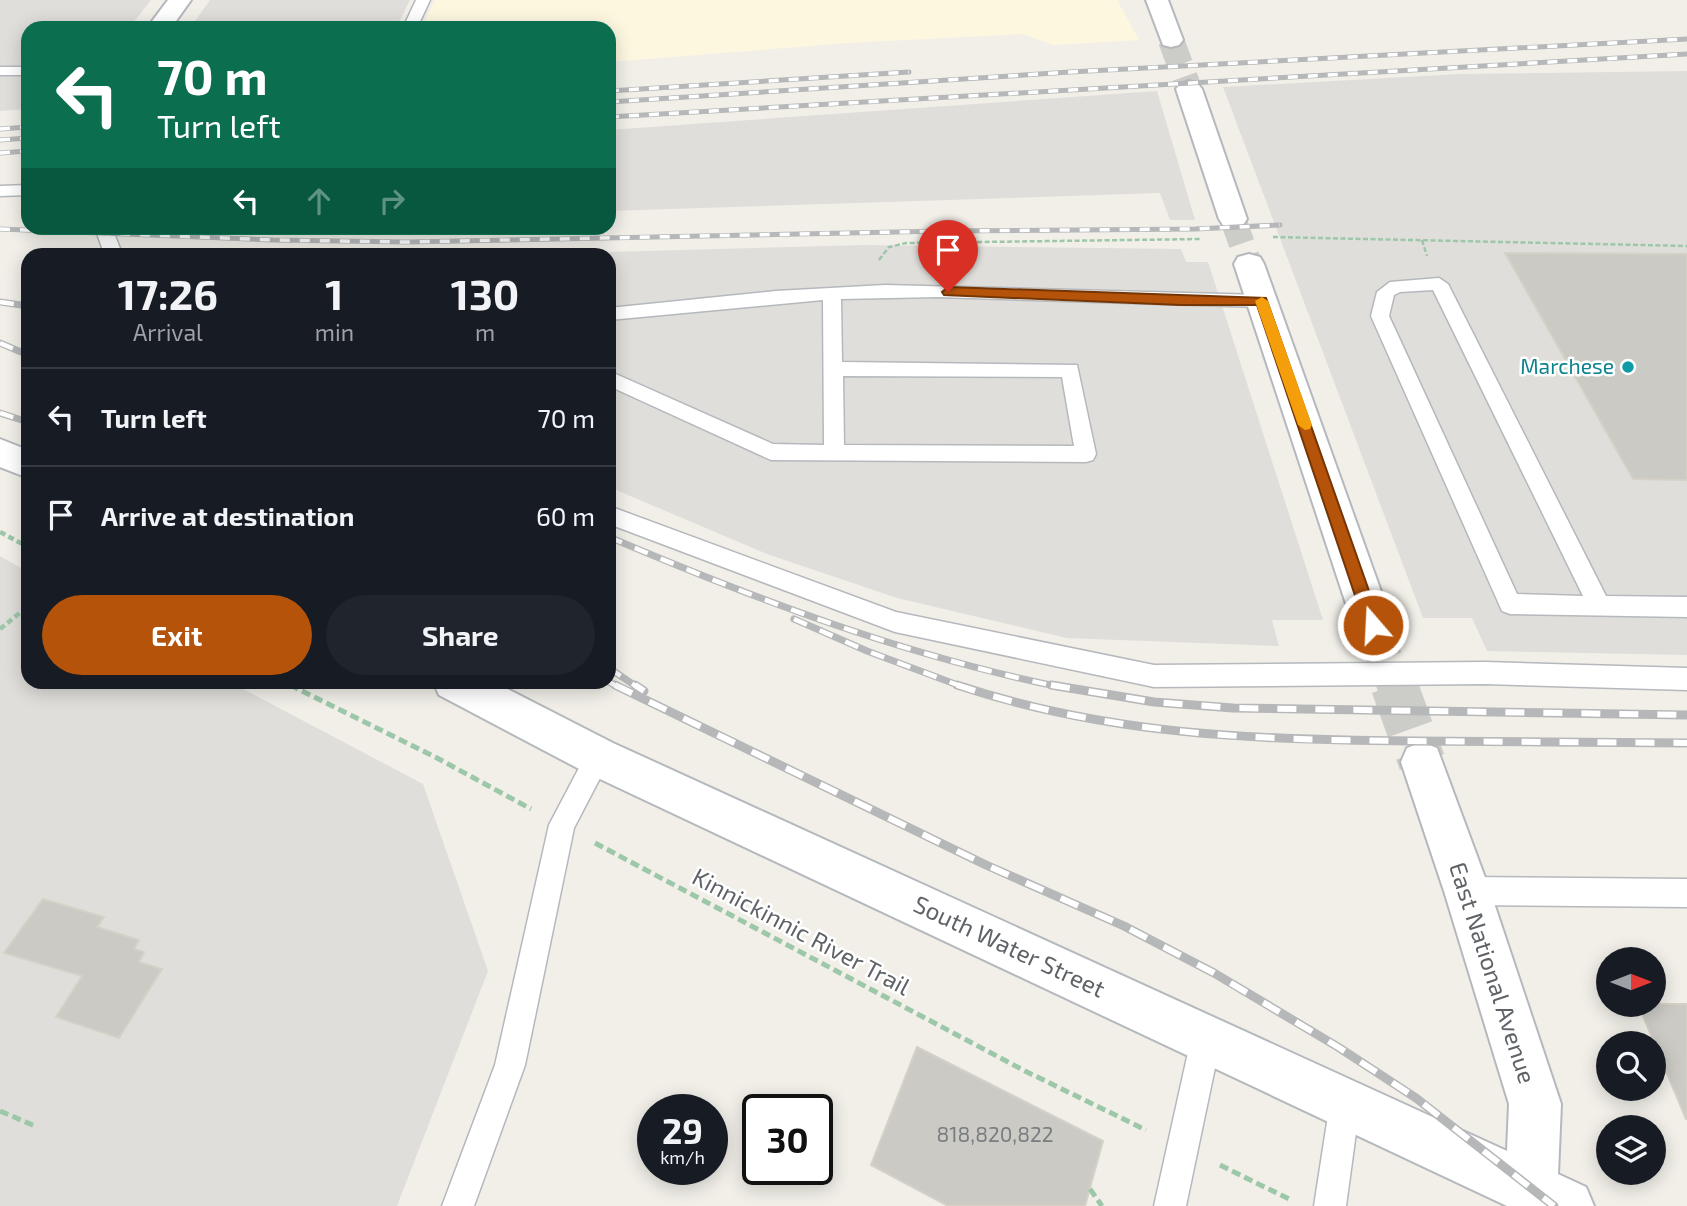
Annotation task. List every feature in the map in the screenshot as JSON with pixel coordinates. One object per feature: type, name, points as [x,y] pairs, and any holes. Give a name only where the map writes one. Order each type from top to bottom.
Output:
[{"type":"street","points":[[164,21],[180,0]]},
{"type":"street","points":[[1157,0],[1171,40]]},
{"type":"street","points":[[1189,89],[1233,219]]},
{"type":"street","points":[[1249,264],[1373,625]]},
{"type":"street","points":[[0,452],[21,462]]},
{"type":"street","name":"South Water Street","points":[[467,689],[598,757],[1549,1197]]},
{"type":"street","name":"East National Avenue","points":[[1422,762],[1467,891],[1535,1104],[1549,1197]]},
{"type":"lane","points":[[413,21],[423,0]]},
{"type":"lane","points":[[0,71],[21,71]]},
{"type":"lane","points":[[0,191],[21,190]]},
{"type":"lane","points":[[1599,604],[1439,285],[1396,286],[1385,292],[1380,316],[1510,604],[1687,607]]},
{"type":"lane","points":[[616,313],[832,293],[882,292],[1262,301]]},
{"type":"lane","points":[[832,293],[834,453]]},
{"type":"lane","points":[[616,381],[771,452],[1086,454],[1070,370],[833,369]]},
{"type":"lane","points":[[616,517],[895,622],[1154,676],[1485,673],[1687,679]]},
{"type":"lane","points":[[458,1206],[510,1065],[562,825],[598,757]]},
{"type":"lane","points":[[1467,891],[1687,893]]},
{"type":"lane","points":[[1170,1206],[1206,1039]]},
{"type":"lane","points":[[1330,1206],[1345,1103]]},
{"type":"path","points":[[1312,236],[1687,247]]},
{"type":"path","points":[[882,292],[879,259],[883,250],[889,246],[983,241],[1180,239]]},
{"type":"path","points":[[0,532],[21,543]]},
{"type":"path","points":[[0,629],[21,612]]},
{"type":"path","name":"Kinnickinnic River Trail","points":[[298,689],[437,758],[1025,1071],[1304,1206]]},
{"type":"path","points":[[0,1111],[35,1126]]},
{"type":"path","points":[[1090,1189],[1102,1206]]},
{"type":"shaded area","points":[[0,0],[151,0],[134,21],[21,21],[21,110],[0,111]]},
{"type":"shaded area","points":[[210,0],[410,0],[400,21],[195,21]]},
{"type":"shaded area","points":[[435,0],[1117,0],[1139,40],[1053,45],[1023,34],[848,43],[616,61],[616,21],[425,21]]},
{"type":"shaded area","points":[[1687,71],[1687,655],[1487,651],[1472,618],[1423,618],[1223,87],[1460,74]]},
{"type":"shaded area","points":[[1157,91],[1195,220],[1170,220],[1160,193],[616,211],[616,130]]},
{"type":"shaded area","points":[[864,245],[1181,249],[1186,262],[1208,262],[1323,620],[1272,620],[1279,646],[1067,638],[897,598],[767,554],[616,490],[616,252]]},
{"type":"shaded area","points":[[0,556],[21,568],[21,689],[243,689],[423,784],[488,971],[397,1206],[0,1206]]},
{"type":"building","name":"Marchese","points":[[1505,253],[1687,254],[1687,480],[1633,479]]},
{"type":"building","points":[[43,899],[104,917],[97,927],[139,940],[134,949],[144,952],[139,962],[162,969],[119,1038],[56,1017],[82,976],[4,953]]},
{"type":"building","points":[[1666,1004],[1687,1004],[1687,1119],[1666,1071],[1666,1031],[1649,1031],[1643,1017],[1666,1017]]},
{"type":"building","points":[[917,1047],[1103,1141],[1085,1206],[948,1206],[871,1165]]},
{"type":"tunnel","points":[[1171,40],[1189,89]]},
{"type":"tunnel","points":[[1233,219],[1249,264]]},
{"type":"tunnel","points":[[1373,625],[1395,687]]},
{"type":"tunnel","points":[[1394,685],[1422,762]]},
{"type":"railway","points":[[616,102],[1070,72],[1687,39]]},
{"type":"railway","points":[[616,117],[1687,54]]},
{"type":"railway","points":[[616,91],[909,72]]},
{"type":"railway","points":[[0,129],[21,128]]},
{"type":"railway","points":[[0,140],[21,138]]},
{"type":"railway","points":[[0,153],[21,152]]},
{"type":"railway","points":[[149,235],[407,242],[945,231],[1195,229],[1280,225]]},
{"type":"railway","points":[[0,229],[21,230]]},
{"type":"railway","points":[[0,302],[21,305]]},
{"type":"railway","points":[[0,343],[21,352]]},
{"type":"railway","points":[[0,413],[21,420]]},
{"type":"railway","points":[[616,540],[830,623],[944,659],[1051,685]]},
{"type":"railway","points":[[794,619],[867,651],[960,686]]},
{"type":"railway","points":[[616,673],[637,687]]},
{"type":"railway","points":[[616,685],[986,865],[1124,926],[1214,973],[1338,1047],[1416,1098],[1554,1206]]},
{"type":"railway","points":[[635,685],[644,691]]},
{"type":"railway","points":[[1051,685],[1154,702],[1233,708],[1687,715]]},
{"type":"railway","points":[[1051,685],[1060,687]]},
{"type":"railway","points":[[960,686],[1070,715],[1239,736],[1354,740],[1687,743]]},
{"type":"slow traffic","points":[[1262,301],[1305,425]]},
{"type":"place","name":"Marchese","points":[[1628,367]]},
{"type":"route","points":[[948,292],[1180,301],[1262,301],[1373,625]]}]
